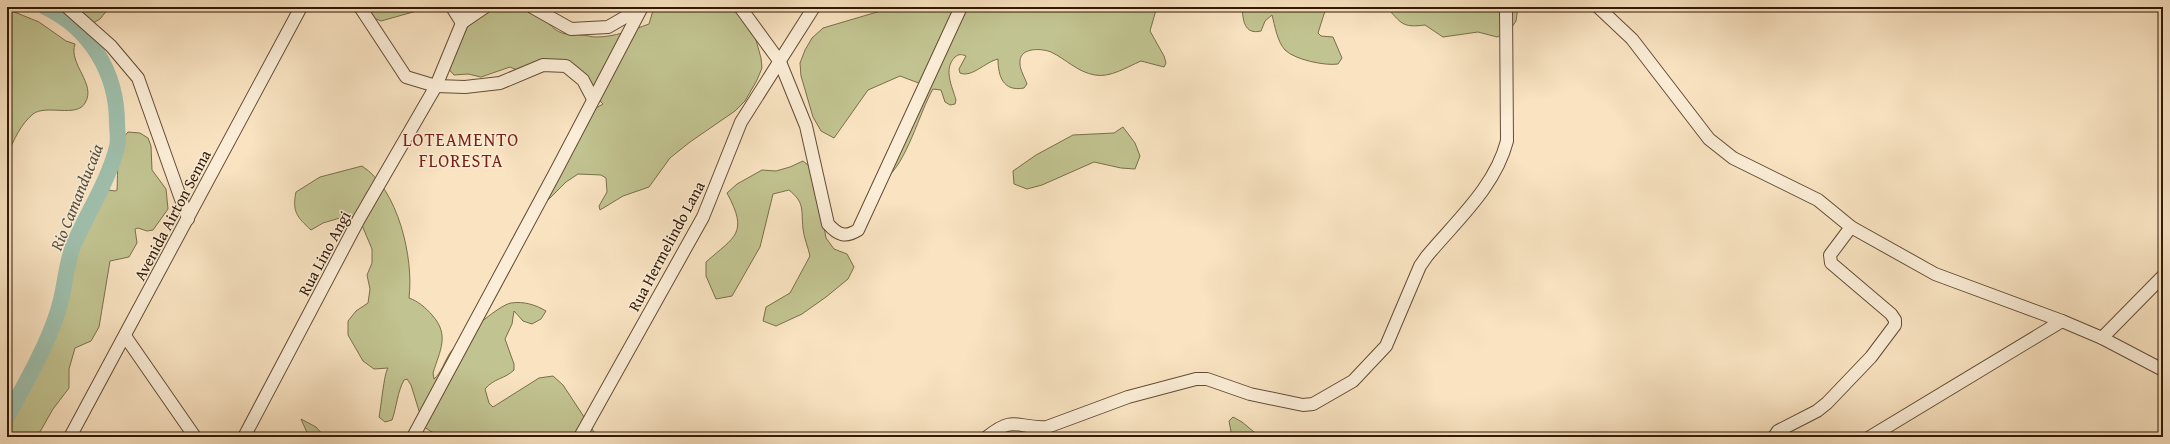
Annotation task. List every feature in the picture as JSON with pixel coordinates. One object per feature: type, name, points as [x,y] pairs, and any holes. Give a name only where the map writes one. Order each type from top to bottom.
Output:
[{"type":"street","points":[[67,7],[111,46],[138,78],[188,219]]},
{"type":"street","name":"Avenida Airton Senna","points":[[70,437],[301,7]]},
{"type":"street","points":[[360,7],[406,77],[436,86],[465,87],[500,83],[543,65],[566,66],[583,80],[593,99]]},
{"type":"street","points":[[452,7],[462,23],[485,7]]},
{"type":"street","name":"Rua Lino Angi","points":[[244,437],[359,219],[436,86],[470,7]]},
{"type":"street","points":[[532,7],[571,29],[608,27],[642,7]]},
{"type":"street","points":[[413,437],[555,173],[642,7]]},
{"type":"street","points":[[740,7],[780,62],[806,126],[828,224],[838,234],[852,234],[858,230],[961,7]]},
{"type":"street","name":"Rua Hermelindo Lana","points":[[580,437],[703,217],[742,122],[814,7]]},
{"type":"street","points":[[987,437],[1002,425],[1013,423],[1037,428],[1047,427],[1128,397],[1196,379],[1206,379],[1250,394],[1303,405],[1313,404],[1353,381],[1386,346],[1420,266],[1491,181],[1502,159],[1507,141],[1506,7]]},
{"type":"street","points":[[1598,7],[1632,39],[1709,138],[1733,158],[1818,200],[1851,227],[1935,274],[2062,321],[2102,338],[2163,370]]},
{"type":"street","points":[[1774,437],[1778,431],[1817,411],[1827,403],[1871,357],[1895,325],[1895,320],[1891,314],[1831,263],[1830,255],[1851,227]]},
{"type":"street","points":[[2102,338],[2163,276]]},
{"type":"street","points":[[1870,437],[2062,321]]},
{"type":"street","points":[[125,336],[195,437]]},
{"type":"green space","points":[[58,7],[107,7],[108,9],[100,19],[88,26],[74,23]]},
{"type":"green space","points":[[363,7],[431,7],[381,21],[369,16]]},
{"type":"green space","points":[[654,7],[733,7],[756,36],[762,68],[757,80],[745,101],[735,111],[690,142],[670,158],[649,187],[623,196],[600,210],[599,206],[607,192],[606,178],[601,175],[578,174],[566,182],[543,205],[596,108],[603,104],[564,64],[522,72],[510,67],[481,77],[468,74],[454,75],[445,65],[459,34],[464,26],[481,14],[503,9],[514,9],[535,14],[562,33],[596,37],[610,36],[649,24]]},
{"type":"green space","points":[[894,7],[1164,7],[1156,10],[1150,31],[1164,56],[1166,63],[1164,67],[1141,61],[1124,69],[1101,76],[1083,71],[1051,52],[1031,50],[1023,54],[1020,58],[1021,69],[1027,84],[1024,88],[1017,89],[1011,88],[1003,81],[999,71],[998,59],[988,63],[974,72],[965,74],[960,73],[959,69],[966,56],[958,55],[951,62],[949,72],[956,100],[955,104],[950,105],[945,102],[941,90],[933,89],[900,162],[893,172],[885,179],[924,85],[900,76],[868,90],[834,138],[821,131],[813,117],[801,76],[800,63],[812,38],[823,28]]},
{"type":"green space","points":[[1242,7],[1332,7],[1325,11],[1318,33],[1321,36],[1333,37],[1342,58],[1338,64],[1326,64],[1311,62],[1290,54],[1285,50],[1280,42],[1272,15],[1265,21],[1261,31],[1251,31],[1248,29],[1244,21]]},
{"type":"green space","points":[[1386,7],[1518,7],[1516,21],[1508,33],[1497,37],[1478,32],[1443,37],[1425,25],[1411,26],[1402,23]]},
{"type":"green space","points":[[7,9],[39,22],[66,41],[75,44],[75,59],[88,89],[88,96],[85,103],[75,110],[45,110],[33,114],[21,128],[7,155]]},
{"type":"green space","points":[[1123,127],[1135,143],[1140,156],[1135,169],[1121,168],[1094,162],[1042,185],[1027,189],[1014,184],[1013,171],[1036,155],[1073,135],[1114,133]]},
{"type":"green space","points":[[128,132],[140,133],[148,138],[151,146],[152,170],[166,189],[168,209],[153,230],[147,231],[138,228],[135,229],[137,243],[129,257],[110,261],[99,327],[91,341],[75,348],[69,369],[69,388],[53,409],[37,437],[7,437],[7,413],[17,387],[42,347],[54,315],[59,276],[64,262],[92,208],[108,190],[117,190],[121,144]]},
{"type":"green space","points":[[803,161],[813,169],[826,238],[834,249],[847,254],[854,267],[848,279],[826,297],[802,314],[776,326],[763,321],[766,307],[790,293],[810,256],[804,232],[800,203],[789,190],[773,194],[760,247],[732,296],[716,299],[706,276],[706,262],[725,246],[736,233],[738,226],[737,217],[727,193],[737,184],[762,170],[776,171]]},
{"type":"green space","points":[[362,166],[375,177],[385,191],[394,207],[401,226],[409,264],[409,298],[419,303],[427,310],[441,329],[442,343],[433,373],[434,379],[454,347],[469,332],[497,310],[511,303],[525,303],[534,305],[546,311],[541,319],[532,324],[523,321],[514,311],[512,324],[505,339],[514,364],[514,370],[488,385],[485,389],[489,403],[493,407],[539,378],[553,376],[563,385],[594,432],[601,437],[440,437],[424,427],[411,385],[407,379],[404,380],[400,390],[392,420],[385,422],[379,417],[384,383],[388,368],[374,369],[363,361],[348,335],[348,321],[356,311],[368,303],[370,289],[367,275],[372,263],[372,249],[361,223],[350,215],[323,223],[311,230],[299,218],[295,209],[296,192],[320,177]]},
{"type":"green space","points":[[1233,417],[1242,422],[1260,437],[1232,437],[1229,421]]},
{"type":"green space","points":[[301,419],[316,427],[325,437],[309,437]]},
{"type":"waterway","name":"Rio Camanducaia","points":[[7,417],[47,341],[60,306],[70,254],[103,185],[118,144],[116,105],[112,87],[98,54],[88,40],[75,27],[61,16],[45,7]]},
{"type":"district","name":"LOTEAMENTO FLORESTA","points":[[461,149]]}]
